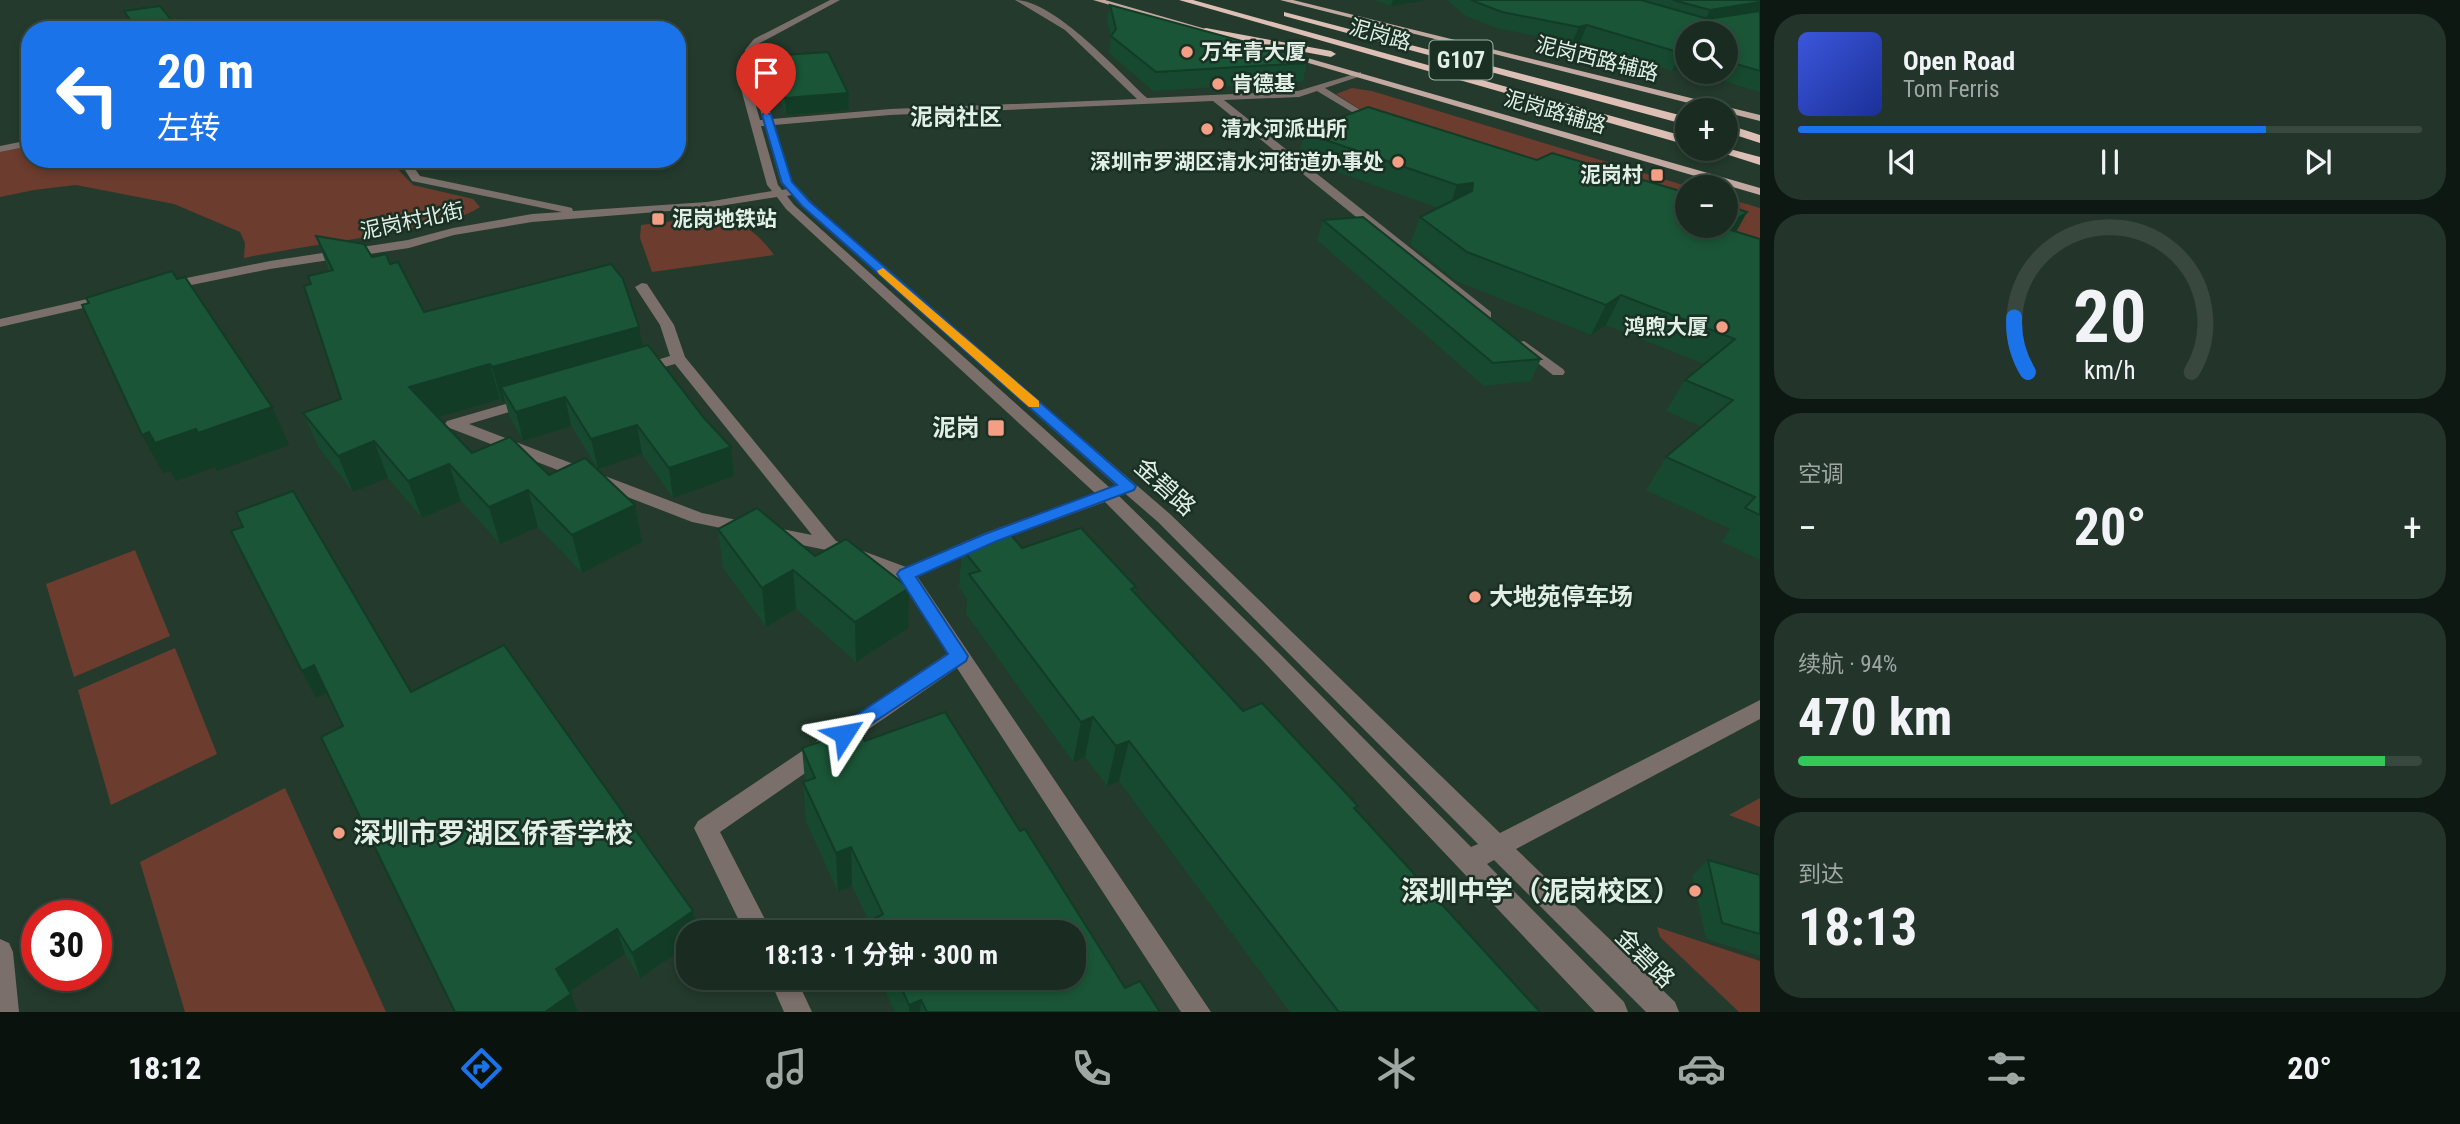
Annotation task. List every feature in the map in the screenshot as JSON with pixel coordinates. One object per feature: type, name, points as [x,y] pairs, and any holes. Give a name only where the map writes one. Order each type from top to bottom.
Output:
[{"type":"highway","name":"泥岗路","points":[[1183,0],[1675,138]]},
{"type":"highway","name":"泥岗路","points":[[1272,10],[1675,115]]},
{"type":"highway","points":[[1206,31],[1480,83]]},
{"type":"highway","points":[[1426,36],[1579,80],[1675,114]]},
{"type":"highway","points":[[1738,133],[1760,140]]},
{"type":"highway","points":[[1738,155],[1760,161]]},
{"type":"main road","name":"泥岗路辅路","points":[[1097,0],[1760,192]]},
{"type":"main road","points":[[1284,0],[1426,36]]},
{"type":"main road","name":"泥岗西路辅路","points":[[1426,36],[1760,118]]},
{"type":"street","points":[[739,48],[757,34],[823,0]]},
{"type":"street","name":"金碧路","points":[[836,0],[757,41],[749,50],[751,65],[787,183],[790,207],[1107,494],[1270,656],[1614,1012]]},
{"type":"street","points":[[1019,0],[1068,28],[1145,101]]},
{"type":"street","points":[[1294,0],[1322,9]]},
{"type":"street","name":"金碧路","points":[[740,67],[773,185],[787,193],[1128,486],[1180,534],[1665,1012]]},
{"type":"street","points":[[755,123],[890,112],[1299,94],[1358,74]]},
{"type":"street","points":[[1319,88],[1367,118]]},
{"type":"street","points":[[1215,98],[1495,322]]},
{"type":"street","points":[[0,149],[21,145]]},
{"type":"street","points":[[409,168],[416,179],[546,204],[576,213]]},
{"type":"street","name":"泥岗村北街","points":[[150,289],[270,265],[409,244],[495,224],[576,213],[685,207],[787,193]]},
{"type":"street","points":[[1391,239],[1411,237]]},
{"type":"street","points":[[642,287],[667,325],[678,358],[830,545]]},
{"type":"street","points":[[0,323],[123,295]]},
{"type":"street","points":[[1516,339],[1558,372]]},
{"type":"street","points":[[625,374],[678,358]]},
{"type":"street","points":[[546,397],[453,424],[698,518],[830,545],[906,574],[1197,1012]]},
{"type":"street","points":[[906,574],[991,537],[1128,486]]},
{"type":"street","points":[[752,920],[706,828],[959,656]]},
{"type":"street","points":[[1467,862],[1760,709]]},
{"type":"street","points":[[0,952],[5,1012]]},
{"type":"street","points":[[788,990],[798,1012]]},
{"type":"shaded area","points":[[1352,88],[1372,91],[1675,182],[1675,212],[1361,110],[1336,94]]},
{"type":"shaded area","points":[[21,148],[21,168],[397,168],[413,185],[473,199],[480,207],[456,218],[431,224],[244,258],[245,243],[240,232],[174,204],[76,185],[0,197],[0,152]]},
{"type":"shaded area","points":[[1738,202],[1760,208],[1760,239],[1738,232]]},
{"type":"shaded area","points":[[688,219],[716,219],[737,224],[756,234],[774,255],[652,272],[640,238],[641,225]]},
{"type":"shaded area","points":[[135,550],[170,636],[74,677],[46,584]]},
{"type":"shaded area","points":[[175,648],[217,754],[111,805],[78,690]]},
{"type":"shaded area","points":[[285,788],[386,1012],[185,1012],[140,862]]},
{"type":"shaded area","points":[[1760,798],[1760,827],[1729,815]]},
{"type":"shaded area","points":[[1657,927],[1760,961],[1760,1012],[1739,1012],[1660,937]]},
{"type":"building","points":[[1471,0],[1641,0],[1708,19],[1760,11],[1760,71],[1738,65],[1738,21],[1675,21],[1675,51],[1587,25],[1579,27],[1502,12]]},
{"type":"building","points":[[1673,0],[1760,0],[1760,2],[1710,10]]},
{"type":"building","points":[[1110,5],[1308,59],[1307,63],[1156,72],[1111,36],[1116,29]]},
{"type":"building","points":[[160,6],[172,21],[131,21],[124,11]]},
{"type":"building","points":[[828,52],[848,93],[785,98],[769,56]]},
{"type":"building","points":[[1368,107],[1537,160],[1552,153],[1675,189],[1675,238],[1738,238],[1738,232],[1760,239],[1760,515],[1745,508],[1755,497],[1666,457],[1733,400],[1685,380],[1735,339],[1621,295],[1606,305],[1467,252],[1420,217],[1472,191],[1473,183],[1457,185],[1305,131]]},
{"type":"building","points":[[1738,209],[1747,212],[1738,218]]},
{"type":"building","points":[[1363,217],[1541,359],[1493,363],[1323,220]]},
{"type":"building","points":[[316,236],[364,244],[372,257],[386,254],[390,264],[398,262],[424,312],[611,264],[623,279],[639,327],[409,387],[472,453],[510,437],[549,475],[585,458],[635,505],[572,535],[528,490],[489,507],[449,464],[408,481],[374,441],[338,456],[303,413],[341,399],[304,286],[311,284],[308,276],[333,270]]},
{"type":"building","points":[[172,271],[177,279],[185,277],[272,407],[198,433],[196,429],[155,443],[149,432],[142,435],[82,305],[89,303],[86,298]]},
{"type":"building","points":[[648,345],[704,418],[731,447],[669,468],[637,425],[591,439],[565,397],[516,412],[501,387]]},
{"type":"building","points":[[293,491],[411,692],[504,645],[693,911],[676,920],[676,923],[632,953],[617,929],[556,969],[571,994],[545,1012],[455,1012],[321,737],[343,726],[314,665],[302,671],[231,531],[243,527],[236,512]]},
{"type":"building","points":[[757,508],[815,556],[846,539],[909,588],[855,622],[793,570],[762,588],[718,529]]},
{"type":"building","points":[[1081,528],[1136,587],[1131,589],[1243,711],[1262,703],[1358,806],[1354,808],[1540,1012],[1339,1012],[1129,741],[1116,746],[1093,717],[1081,722],[969,574],[980,571],[962,549],[1010,534],[1022,548]]},
{"type":"building","points":[[945,712],[1020,831],[1025,829],[1082,920],[872,920],[883,914],[851,847],[836,853],[803,782],[815,778],[802,748],[858,728],[865,741]]},
{"type":"building","points":[[1708,860],[1760,875],[1760,934],[1722,923]]},
{"type":"building","points":[[1086,926],[1125,988],[1140,981],[1160,1012],[927,1012],[921,1000],[909,1005],[902,990],[1086,990]]},
{"type":"slow traffic","points":[[883,271],[1034,404]]},
{"type":"place","name":"万年青大厦","points":[[1187,52]]},
{"type":"place","name":"肯德基","points":[[1218,84]]},
{"type":"place","name":"清水河派出所","points":[[1207,129]]},
{"type":"place","name":"深圳市罗湖区清水河街道办事处","points":[[1398,162]]},
{"type":"place","name":"泥岗村","points":[[1657,175]]},
{"type":"place","name":"泥岗地铁站","points":[[658,219]]},
{"type":"place","name":"鸿煦大厦","points":[[1722,327]]},
{"type":"place","name":"泥岗","points":[[996,428]]},
{"type":"place","name":"大地苑停车场","points":[[1475,597]]},
{"type":"place","name":"深圳市罗湖区侨香学校","points":[[339,833]]},
{"type":"place","name":"深圳中学（泥岗校区）","points":[[1695,891]]},
{"type":"district","name":"泥岗社区","points":[[956,117]]},
{"type":"route","points":[[766,115],[787,183],[806,204],[1128,486],[991,537],[906,574],[959,656],[844,734]]}]
